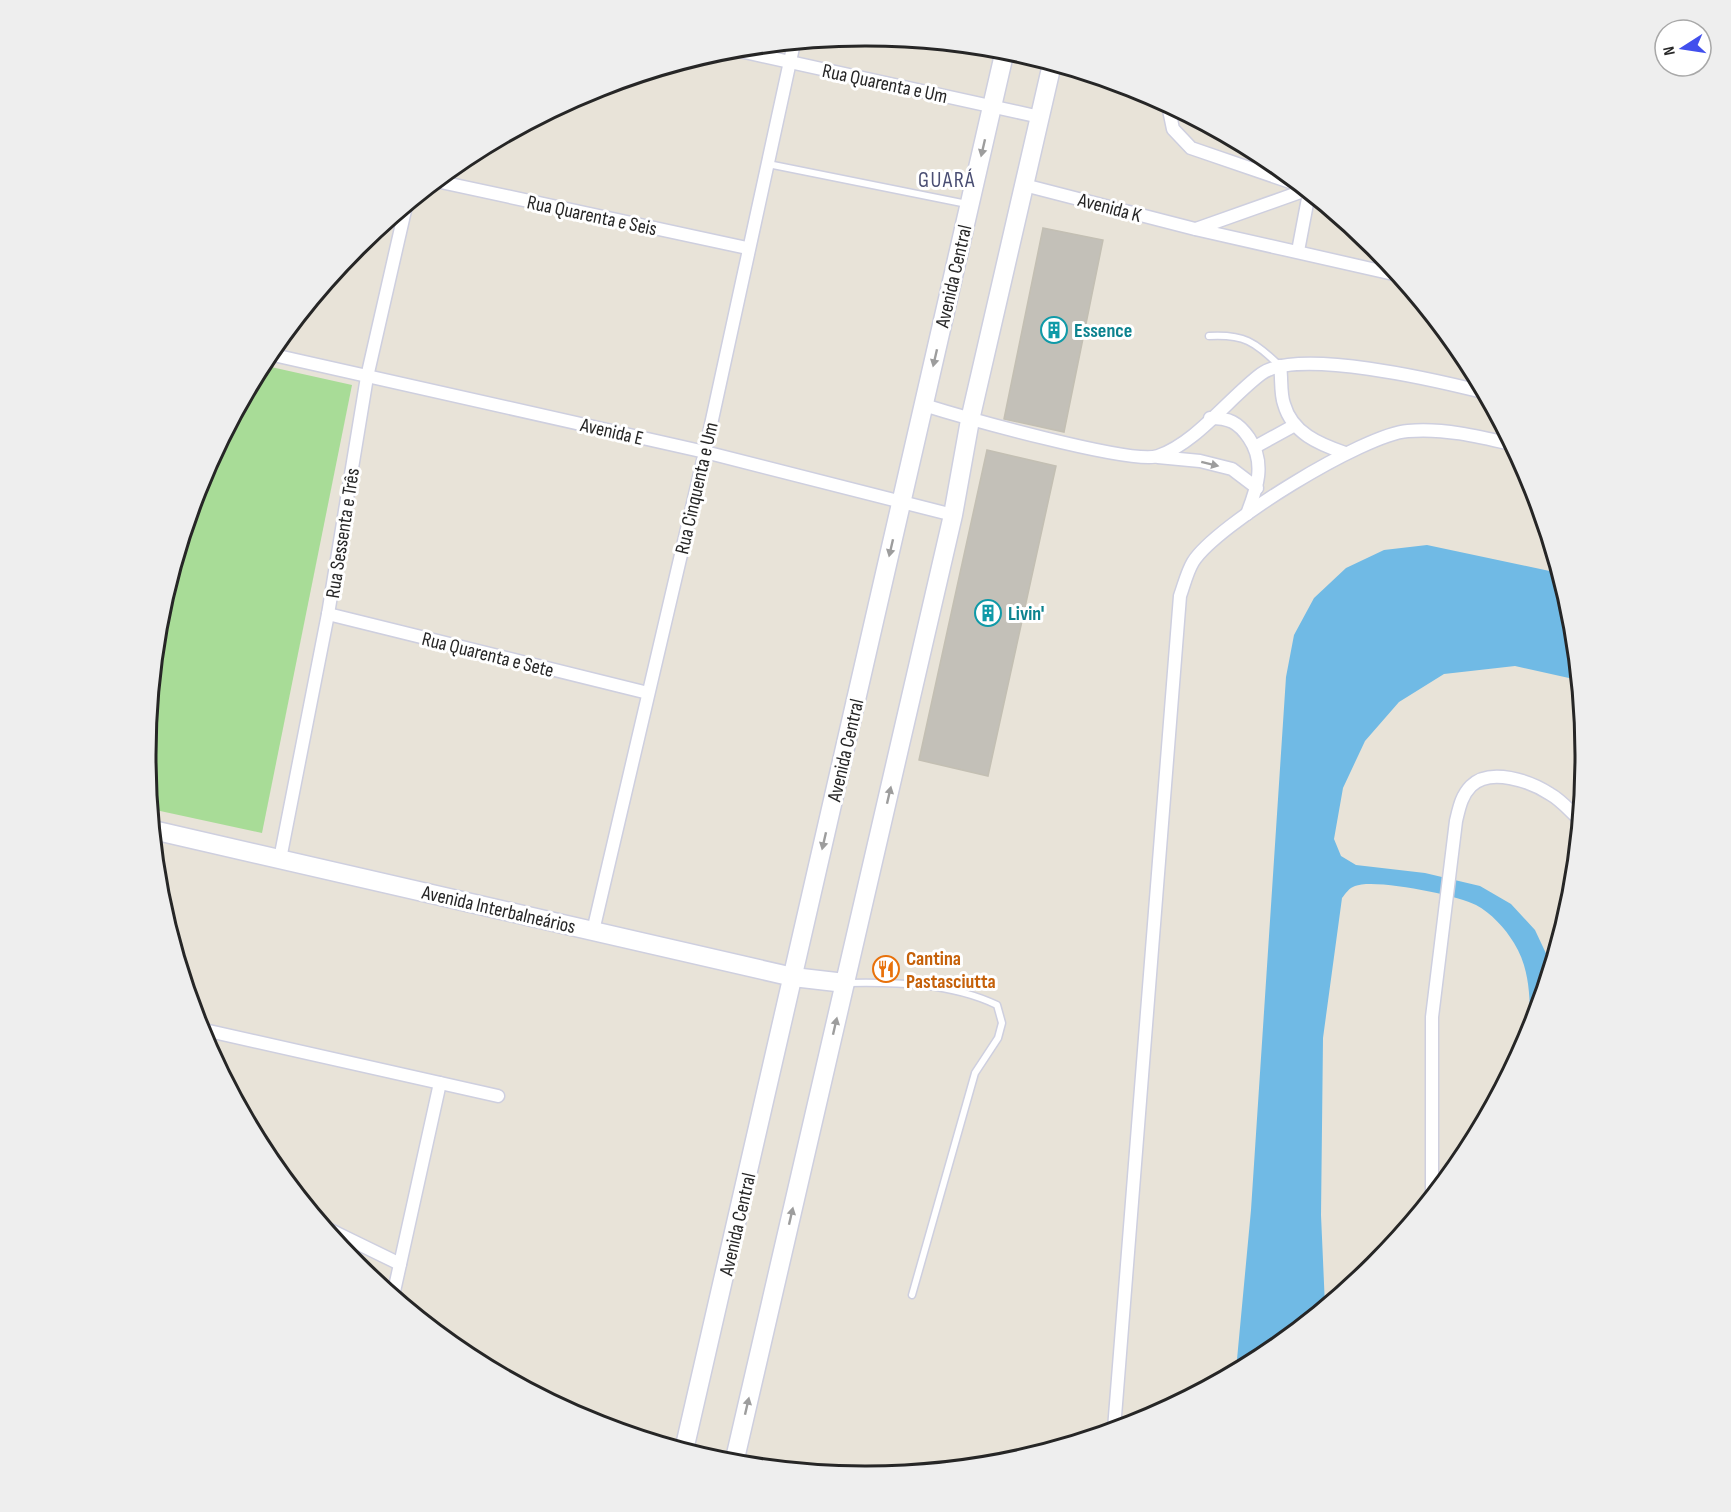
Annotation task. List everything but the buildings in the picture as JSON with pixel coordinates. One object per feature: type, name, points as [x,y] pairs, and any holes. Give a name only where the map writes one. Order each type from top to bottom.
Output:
[{"type":"main road","name":"Avenida Central","points":[[686,1442],[1003,60]]},
{"type":"main road","points":[[736,1453],[953,515],[970,420],[1050,71]]},
{"type":"main road","name":"Avenida Interbalneários","points":[[161,832],[793,977],[845,983]]},
{"type":"street","name":"Rua Cinquenta e Um","points":[[593,931],[705,452],[747,248],[768,164],[792,51]]},
{"type":"street","name":"Rua Quarenta e Um","points":[[759,55],[1040,117]]},
{"type":"street","points":[[1170,116],[1173,129],[1191,148],[1275,177]]},
{"type":"street","name":"Rua Quarenta e Seis","points":[[447,183],[747,248]]},
{"type":"street","name":"Avenida K","points":[[1024,185],[1195,230],[1383,272]]},
{"type":"street","points":[[1195,230],[1297,193]]},
{"type":"street","points":[[1298,251],[1307,202]]},
{"type":"street","name":"Rua Sessenta e Três","points":[[280,859],[328,614],[367,376],[403,219]]},
{"type":"street","name":"Avenida E","points":[[280,357],[705,452],[953,515]]},
{"type":"street","points":[[1156,457],[1183,443],[1263,372],[1280,366],[1316,363],[1427,378],[1473,389]]},
{"type":"street","points":[[1280,366],[1284,404],[1295,425],[1321,445],[1345,453]]},
{"type":"street","points":[[924,405],[970,420],[1127,456],[1200,461],[1232,469],[1257,488]]},
{"type":"street","points":[[1210,418],[1228,418],[1242,428],[1260,458],[1257,488],[1247,514]]},
{"type":"street","points":[[1255,447],[1295,425]]},
{"type":"street","points":[[1115,1420],[1180,596],[1193,561],[1220,533],[1247,514],[1345,453],[1379,438],[1406,431],[1439,430],[1502,442]]},
{"type":"street","name":"Rua Quarenta e Sete","points":[[328,614],[648,693]]},
{"type":"street","points":[[1432,1182],[1432,1017],[1456,821],[1463,797],[1472,785],[1489,776],[1511,779],[1550,794],[1572,813]]},
{"type":"street","points":[[212,1032],[498,1096]]},
{"type":"street","points":[[395,1286],[440,1083]]},
{"type":"street","points":[[344,1237],[400,1264]]},
{"type":"lane","points":[[768,164],[970,205]]},
{"type":"lane","points":[[1209,336],[1232,335],[1255,342],[1280,366]]},
{"type":"lane","points":[[845,983],[915,984],[979,996],[997,1005],[1002,1023],[998,1038],[975,1073],[912,1295]]},
{"type":"green space","points":[[273,367],[352,385],[262,833],[159,811],[156,756],[162,663],[180,572],[210,484],[229,442]]},
{"type":"water","points":[[1427,545],[1551,571],[1570,678],[1515,666],[1444,674],[1399,702],[1365,741],[1343,788],[1334,839],[1341,856],[1356,865],[1425,873],[1480,886],[1511,904],[1535,930],[1546,954],[1530,1004],[1527,975],[1520,953],[1502,926],[1482,908],[1434,892],[1379,884],[1355,886],[1349,889],[1342,898],[1323,1038],[1321,1215],[1325,1296],[1260,1346],[1237,1360],[1251,1210],[1286,677],[1294,635],[1314,598],[1346,568],[1384,550]]},
{"type":"place","name":"Essence","points":[[1054,330]]},
{"type":"place","name":"Livin'","points":[[988,613]]},
{"type":"place","name":"Cantina Pastasciutta","points":[[886,969]]},
{"type":"district","name":"GUARÁ","points":[[947,179]]}]
